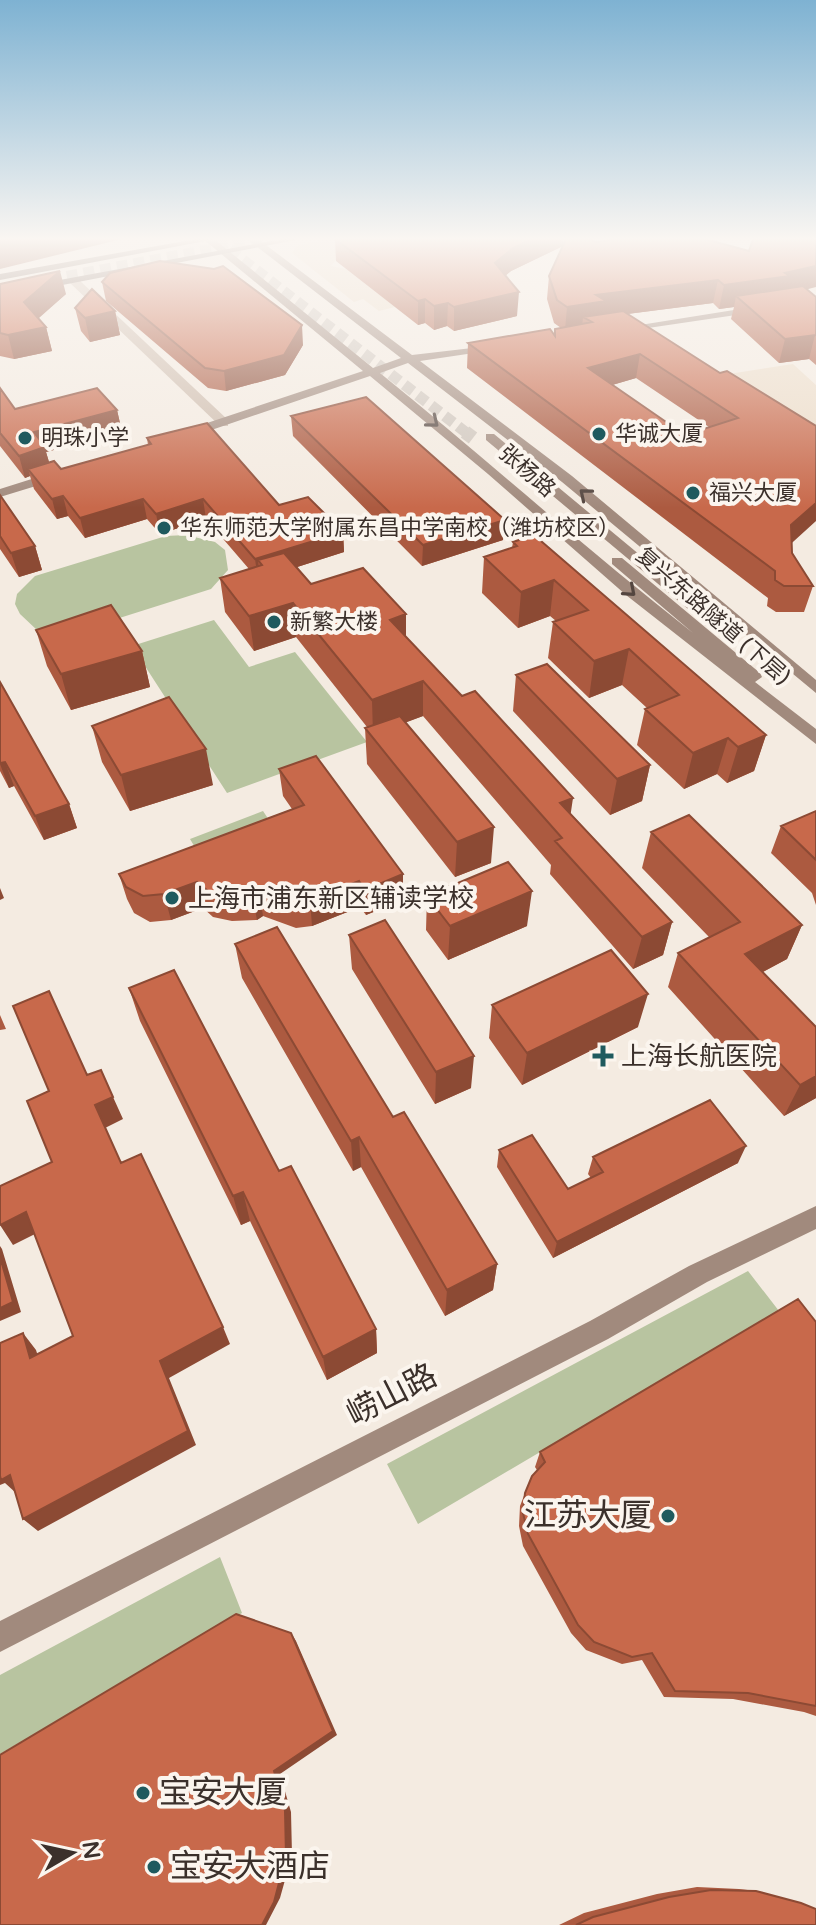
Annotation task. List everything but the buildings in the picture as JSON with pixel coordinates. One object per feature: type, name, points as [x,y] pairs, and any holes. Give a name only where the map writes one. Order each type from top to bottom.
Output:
[{"type":"main road","name":"张杨路","points":[[320,329],[643,602],[815,737]]},
{"type":"main road","name":"张杨路","points":[[371,329],[567,479],[816,688]]},
{"type":"main road","points":[[613,330],[621,329]]},
{"type":"main road","points":[[166,441],[410,359],[503,346]]},
{"type":"main road","name":"复兴东路隧道 (下层)","points":[[815,737],[729,652],[641,582],[480,436],[730,637],[816,694]]},
{"type":"main road","points":[[0,493],[65,472]]},
{"type":"main road","name":"崂山路","points":[[0,1637],[599,1330],[698,1274],[816,1217]]},
{"type":"street","points":[[125,329],[224,423]]},
{"type":"green space","points":[[186,535],[215,542],[225,550],[228,570],[211,589],[69,634],[38,631],[20,614],[15,604],[17,594],[35,576],[166,536]]},
{"type":"green space","points":[[214,620],[249,667],[295,652],[367,742],[227,793],[132,646]]},
{"type":"green space","points":[[263,811],[277,832],[203,861],[190,839]]},
{"type":"green space","points":[[748,1271],[779,1311],[418,1524],[387,1464]]},
{"type":"green space","points":[[220,1557],[242,1613],[0,1754],[0,1675]]},
{"type":"shaded area","points":[[793,364],[816,385],[816,450],[703,378]]},
{"type":"tunnel","points":[[332,329],[468,434]]},
{"type":"tunnel","points":[[465,432],[473,438]]},
{"type":"place","name":"华诚大厦","points":[[599,434]]},
{"type":"place","name":"明珠小学","points":[[25,438]]},
{"type":"place","name":"福兴大厦","points":[[693,493]]},
{"type":"place","name":"华东师范大学附属东昌中学南校（潍坊校区）","points":[[164,528]]},
{"type":"place","name":"新繁大楼","points":[[274,622]]},
{"type":"place","name":"上海市浦东新区辅读学校","points":[[172,898]]},
{"type":"place","name":"上海长航医院","points":[[603,1056]]},
{"type":"place","name":"江苏大厦","points":[[668,1516]]},
{"type":"place","name":"宝安大厦","points":[[143,1793]]},
{"type":"place","name":"宝安大酒店","points":[[154,1867]]}]
